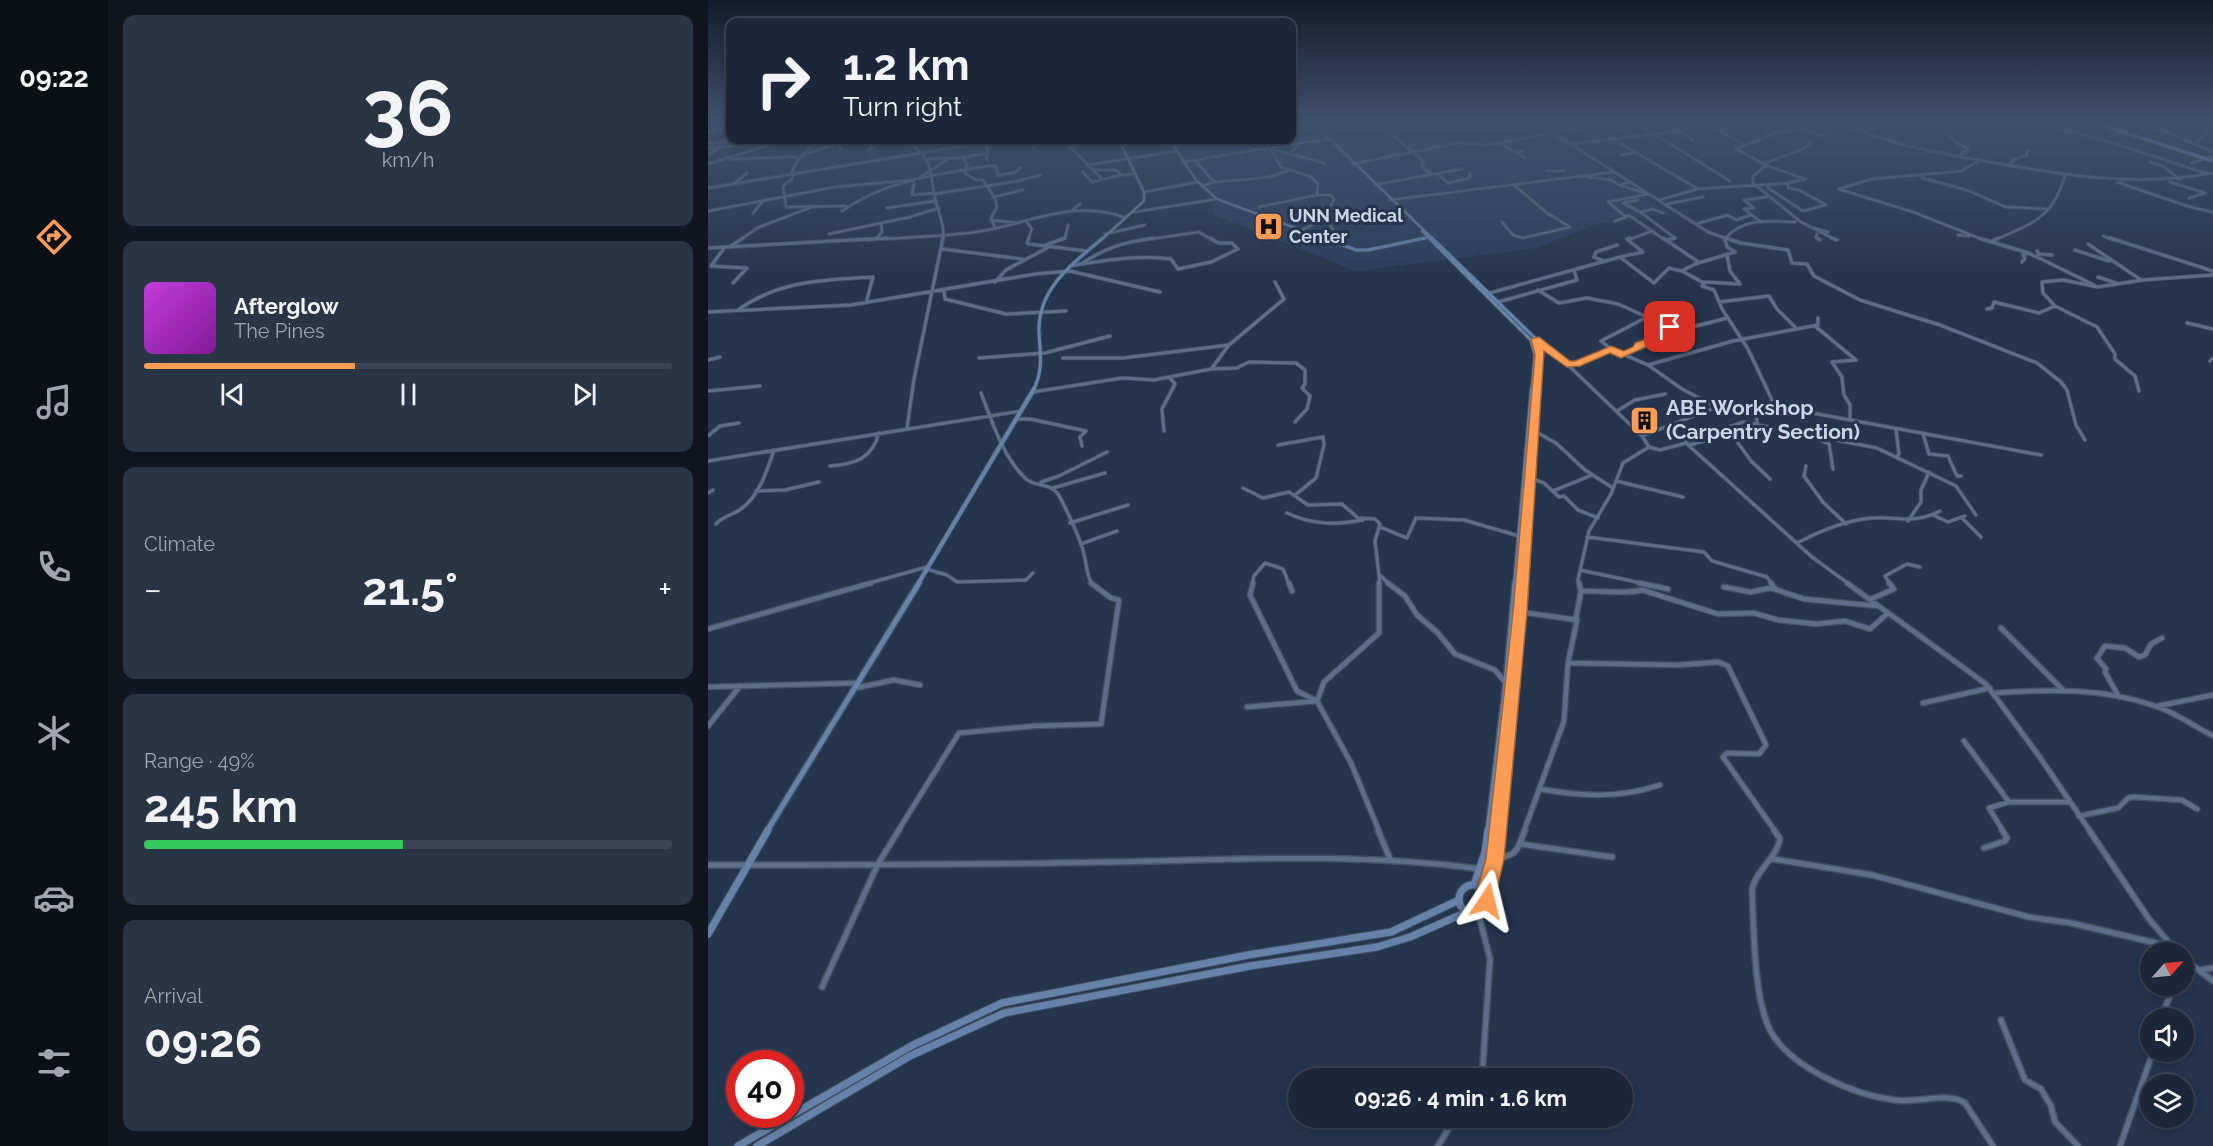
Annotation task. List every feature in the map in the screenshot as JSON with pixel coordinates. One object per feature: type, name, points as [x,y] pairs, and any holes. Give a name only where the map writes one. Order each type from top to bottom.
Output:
[{"type":"street","points":[[734,184],[746,173]]},
{"type":"street","points":[[708,188],[795,173]]},
{"type":"street","points":[[916,180],[926,173]]},
{"type":"street","points":[[907,428],[910,400],[926,331],[944,233],[944,224],[935,201],[930,173]]},
{"type":"street","points":[[708,211],[786,196],[884,181],[916,180],[949,173]]},
{"type":"street","points":[[965,173],[983,180],[998,202],[998,211],[991,220]]},
{"type":"street","points":[[708,934],[1023,411],[1041,377],[1044,364],[1040,330],[1042,311],[1064,271],[1144,201],[1144,192],[1135,174],[1092,182],[1084,173]]},
{"type":"street","points":[[1096,173],[1102,179]]},
{"type":"street","points":[[1192,173],[1217,200],[1361,250],[1430,237]]},
{"type":"street","points":[[1206,173],[1217,182]]},
{"type":"street","points":[[1144,192],[1283,173]]},
{"type":"street","points":[[1296,173],[1314,179],[1318,184],[1317,195]]},
{"type":"street","points":[[1363,173],[1430,237],[1531,340],[1535,355],[1506,682],[1485,852],[1474,885]]},
{"type":"street","points":[[1376,185],[1437,174],[1448,183],[1470,178],[1470,173]]},
{"type":"street","points":[[1391,199],[1604,173]]},
{"type":"street","points":[[1617,173],[1696,224],[1726,239],[1788,250],[1792,263],[1807,264],[1814,276],[1860,300],[1940,325],[2037,363],[2061,382],[2067,390],[2076,425],[2085,440]]},
{"type":"street","points":[[1672,173],[1698,189]]},
{"type":"street","points":[[1718,173],[1730,181]]},
{"type":"street","points":[[1757,173],[1753,176],[1753,183],[1792,218],[1817,234],[1837,240]]},
{"type":"street","points":[[1659,200],[1698,189],[1757,186],[1806,179],[1786,173]]},
{"type":"street","points":[[1943,173],[1872,180],[1839,189],[1913,212],[1990,242],[2028,253],[2052,255]]},
{"type":"street","points":[[2056,173],[2114,180],[2166,181],[2209,174]]},
{"type":"street","points":[[2172,173],[2181,180]]},
{"type":"street","points":[[792,174],[792,179],[783,186],[788,208],[849,206]]},
{"type":"street","points":[[912,180],[914,183],[912,195],[934,194],[1040,175]]},
{"type":"street","points":[[1990,242],[2038,221],[2061,190],[2065,175]]},
{"type":"street","points":[[1584,176],[1611,180],[1619,185],[1649,194]]},
{"type":"street","points":[[1918,177],[1967,190],[2006,207],[2048,209]]},
{"type":"street","points":[[1099,187],[1097,183],[1102,179]]},
{"type":"street","points":[[842,211],[883,189],[912,180]]},
{"type":"street","points":[[2114,180],[2138,191],[2212,212]]},
{"type":"street","points":[[2166,181],[2205,193],[2189,198]]},
{"type":"street","points":[[1619,185],[1631,182]]},
{"type":"street","points":[[1767,185],[1768,188],[1803,211],[1826,205],[1799,190],[1788,188],[1788,183]]},
{"type":"street","points":[[1502,222],[1513,235],[1523,238],[1570,227],[1547,213],[1514,184]]},
{"type":"street","points":[[993,197],[1023,190]]},
{"type":"street","points":[[1260,207],[1317,195],[1328,194],[1334,198],[1324,219],[1302,230]]},
{"type":"street","points":[[1649,194],[1608,202],[1625,216],[1697,261]]},
{"type":"street","points":[[1666,204],[1703,197]]},
{"type":"street","points":[[1761,222],[1744,209],[1754,208],[1744,200],[1768,197]]},
{"type":"street","points":[[1134,212],[1217,200]]},
{"type":"street","points":[[1638,200],[1623,203],[1640,212],[1675,238],[1666,240]]},
{"type":"street","points":[[886,208],[935,201]]},
{"type":"street","points":[[753,213],[762,202]]},
{"type":"street","points":[[1072,210],[1080,204]]},
{"type":"street","points":[[730,247],[759,227],[813,207]]},
{"type":"street","points":[[829,234],[939,208]]},
{"type":"street","points":[[1640,212],[1653,209],[1663,213]]},
{"type":"street","points":[[708,248],[822,243],[996,229],[1072,210],[1109,211],[1125,218]]},
{"type":"street","points":[[1696,224],[1728,215],[1736,220],[1751,215]]},
{"type":"street","points":[[1615,221],[1626,218],[1625,216]]},
{"type":"street","points":[[1324,219],[1334,231],[1343,236]]},
{"type":"street","points":[[991,220],[1017,223]]},
{"type":"street","points":[[991,220],[996,229]]},
{"type":"street","points":[[1026,221],[1032,231],[1027,243],[1047,248],[1086,251]]},
{"type":"street","points":[[1682,271],[1697,261],[1707,261],[1735,252],[1727,247],[1724,240],[1735,227],[1761,222],[1794,222]]},
{"type":"street","points":[[877,238],[882,232],[881,223]]},
{"type":"street","points":[[1042,246],[1065,238],[1068,225]]},
{"type":"street","points":[[1105,234],[1144,225]]},
{"type":"street","points":[[1806,226],[1828,232]]},
{"type":"street","points":[[1487,294],[1643,252],[1628,239],[1652,231]]},
{"type":"street","points":[[1069,266],[1146,256],[1171,259],[1178,269],[1211,262],[1238,249],[1232,243],[1218,243],[1199,232],[1119,244],[1104,249],[1081,264]]},
{"type":"street","points":[[1817,234],[1816,237],[1820,240]]},
{"type":"street","points":[[1958,235],[1969,235]]},
{"type":"street","points":[[2103,237],[2213,273]]},
{"type":"street","points":[[2088,244],[2142,280]]},
{"type":"street","points":[[1604,261],[1594,257],[1596,252],[1617,246]]},
{"type":"street","points":[[725,247],[711,266],[728,266],[732,269],[747,268],[733,284]]},
{"type":"street","points":[[995,282],[1000,273],[1022,259],[1040,254],[1047,248]]},
{"type":"street","points":[[942,249],[1022,259]]},
{"type":"street","points":[[2075,250],[2115,263]]},
{"type":"street","points":[[2022,262],[2025,258],[2023,255],[2028,253]]},
{"type":"street","points":[[2038,254],[2098,287]]},
{"type":"street","points":[[1620,257],[1654,283],[1669,268],[1682,271],[1688,277],[1704,282],[1740,284],[1730,271],[1727,255]]},
{"type":"street","points":[[1498,302],[1577,280],[1574,270]]},
{"type":"street","points":[[708,312],[866,303],[1064,271],[1160,292]]},
{"type":"street","points":[[2139,391],[2135,376],[2115,359],[2115,354],[2097,327],[2055,306],[2042,294],[2040,287],[2042,282],[2063,280],[2098,287],[2213,273]]},
{"type":"street","points":[[737,311],[759,294],[793,284],[873,277],[868,285],[866,303]]},
{"type":"street","points":[[2098,277],[2120,285]]},
{"type":"street","points":[[1211,369],[1229,345],[1284,300],[1275,282]]},
{"type":"street","points":[[1704,282],[1702,286],[1714,290],[1718,303],[1743,340],[1772,400],[1769,405]]},
{"type":"street","points":[[944,290],[945,298],[1006,314],[1066,310]]},
{"type":"street","points":[[1538,290],[1559,303],[1587,298],[1618,304],[1677,331]]},
{"type":"street","points":[[1487,294],[1617,411],[1642,436],[1649,447],[1660,450],[1722,437],[1741,430]]},
{"type":"street","points":[[1718,303],[1769,297],[1798,330]]},
{"type":"street","points":[[1987,309],[1992,308],[1994,302],[2039,313],[2055,306]]},
{"type":"street","points":[[1647,317],[1601,341],[1611,349],[1648,365],[1676,385],[1716,407]]},
{"type":"street","points":[[1621,354],[1677,331],[1727,318]]},
{"type":"street","points":[[1648,365],[1743,340],[1818,325],[1818,318]]},
{"type":"street","points":[[2187,323],[2213,329]]},
{"type":"street","points":[[1814,326],[1856,360],[1832,362],[1842,377],[1844,395],[1850,405],[1850,420]]},
{"type":"street","points":[[979,358],[1042,354],[1078,347],[1110,336]]},
{"type":"street","points":[[758,1146],[915,1055],[970,1026],[1004,1013],[1250,966],[1377,947],[1410,937],[1467,912],[1478,912],[1486,904],[1486,893],[1495,859],[1520,612],[1540,355],[1536,339]]},
{"type":"street","points":[[1063,358],[1123,358],[1229,345]]},
{"type":"street","points":[[1567,364],[1577,364],[1611,349]]},
{"type":"street","points":[[708,360],[720,357]]},
{"type":"street","points":[[1033,392],[1122,378],[1154,380],[1211,369],[1237,368],[1249,362],[1296,363],[1305,370],[1305,384],[1302,388],[1310,396],[1307,409],[1295,422]]},
{"type":"street","points":[[1164,431],[1162,409],[1175,384],[1169,377]]},
{"type":"street","points":[[708,391],[760,386]]},
{"type":"street","points":[[981,393],[1002,447],[1024,478],[1053,488],[1105,473]]},
{"type":"street","points":[[1617,411],[1635,400],[1665,393]]},
{"type":"street","points":[[1642,436],[1725,404],[1755,404],[2041,455]]},
{"type":"street","points":[[1755,404],[1757,423]]},
{"type":"street","points":[[708,461],[1023,411]]},
{"type":"street","points":[[1018,419],[1030,419],[1086,431],[1080,437],[1082,446]]},
{"type":"street","points":[[1688,444],[1743,422],[1877,448],[1956,486],[1976,515]]},
{"type":"street","points":[[708,435],[720,426],[739,423]]},
{"type":"street","points":[[1896,430],[1899,448],[1896,457]]},
{"type":"street","points":[[1534,431],[1541,432],[1592,475],[1613,488]]},
{"type":"street","points":[[830,466],[851,464],[863,459],[876,446],[879,433]]},
{"type":"street","points":[[1731,433],[1751,461],[1770,479]]},
{"type":"street","points":[[1923,434],[1929,454],[1948,456],[1952,469],[1957,476],[1961,476]]},
{"type":"street","points":[[1819,435],[1820,440],[1828,444],[1833,469]]},
{"type":"street","points":[[1278,445],[1323,437],[1324,445],[1316,478],[1295,495]]},
{"type":"street","points":[[1688,444],[1812,557],[1990,688],[2167,942]]},
{"type":"street","points":[[1495,859],[1512,856],[1520,844],[1563,721],[1568,663],[1581,591],[1578,580],[1587,537],[1613,488],[1623,463],[1649,447]]},
{"type":"street","points":[[716,524],[718,520],[739,510],[756,491],[774,450]]},
{"type":"street","points":[[1038,483],[1059,476],[1107,452]]},
{"type":"street","points":[[1806,466],[1804,476],[1816,495],[1825,507],[1846,524]]},
{"type":"street","points":[[1908,521],[1921,502],[1921,490],[1929,472]]},
{"type":"street","points":[[1553,492],[1592,475]]},
{"type":"street","points":[[1530,478],[1544,483],[1559,497],[1564,496],[1578,510],[1598,518]]},
{"type":"street","points":[[1616,481],[1683,497]]},
{"type":"street","points":[[756,491],[785,490],[819,482]]},
{"type":"street","points":[[822,987],[878,864],[959,733],[1034,726],[1101,724],[1119,600],[1111,598],[1092,584],[1087,575],[1081,544],[1053,488]]},
{"type":"street","points":[[1243,488],[1263,498],[1289,492],[1308,505],[1342,504],[1358,518],[1364,520]]},
{"type":"street","points":[[708,493],[713,490]]},
{"type":"street","points":[[1070,523],[1128,505]]},
{"type":"street","points":[[1797,543],[1846,524],[1871,518],[1919,521],[1940,511]]},
{"type":"street","points":[[1287,513],[1302,521],[1320,525],[1378,520],[1380,527],[1375,541],[1379,574],[1379,633],[1327,679],[1318,691],[1317,701],[1351,763],[1390,859]]},
{"type":"street","points":[[1933,515],[1948,522],[1963,517],[1981,537]]},
{"type":"street","points":[[1380,527],[1407,538],[1416,518],[1464,520],[1519,536]]},
{"type":"street","points":[[1081,544],[1117,531]]},
{"type":"street","points":[[1587,537],[1704,552],[1712,561],[1767,577],[1775,589]]},
{"type":"street","points":[[1292,591],[1283,569],[1265,563],[1254,576],[1250,595],[1297,691],[1317,701]]},
{"type":"street","points":[[1871,599],[1894,589],[1885,576],[1907,564],[1920,567]]},
{"type":"street","points":[[708,629],[927,568],[947,575],[957,582],[1026,580],[1033,573]]},
{"type":"street","points":[[1580,570],[1668,590]]},
{"type":"street","points":[[1379,574],[1405,596],[1417,615],[1438,633],[1455,654],[1495,670],[1506,682]]},
{"type":"street","points":[[1724,587],[1751,592],[1760,589],[1775,589],[1804,599],[1878,606]]},
{"type":"street","points":[[1581,591],[1631,592],[1642,590],[1718,614],[1754,613],[1778,620],[1817,624],[1845,621],[1870,629],[1888,613]]},
{"type":"street","points":[[1520,612],[1535,616],[1576,618]]},
{"type":"street","points":[[2001,628],[2061,689]]},
{"type":"street","points":[[2119,698],[2105,672],[2106,669],[2097,658],[2105,646],[2125,648],[2139,657],[2145,655],[2151,644],[2162,638]]},
{"type":"street","points":[[1568,663],[1678,665],[1718,662],[1728,666],[1766,745],[1759,754],[1727,753],[1723,757],[1778,833],[1780,845],[1773,859],[1754,880],[1752,889],[1762,1001],[1770,1030],[1788,1053],[1822,1077],[1852,1090],[1897,1102],[1918,1103],[1952,1096],[1959,1098],[1993,1146]]},
{"type":"street","points":[[708,687],[856,686],[894,680],[921,685]]},
{"type":"street","points":[[708,726],[740,686]]},
{"type":"street","points":[[1923,703],[1990,688]]},
{"type":"street","points":[[1994,693],[2061,689],[2119,698],[2157,706],[2213,736]]},
{"type":"street","points":[[2157,706],[2213,695]]},
{"type":"street","points":[[1247,707],[1317,701]]},
{"type":"street","points":[[1964,741],[2009,802]]},
{"type":"street","points":[[1539,789],[1602,799],[1638,793],[1660,785]]},
{"type":"street","points":[[2079,816],[2118,808],[2128,798],[2134,796],[2182,800],[2197,809]]},
{"type":"street","points":[[1984,848],[2006,841],[2005,834],[1989,808],[2009,802],[2069,802]]},
{"type":"street","points":[[1520,844],[1612,857]]},
{"type":"street","points":[[708,865],[749,863],[1024,864],[1344,857],[1390,859],[1480,869]]},
{"type":"street","points":[[1773,859],[1872,875],[2029,916],[2153,942]]},
{"type":"street","points":[[1467,912],[1461,907],[1459,900],[1461,890],[1474,885],[1486,893]]},
{"type":"street","points":[[738,1146],[913,1045],[1002,1004],[1248,955],[1391,932],[1459,900]]},
{"type":"street","points":[[1478,912],[1490,962],[1483,1068]]},
{"type":"street","points":[[2194,966],[2213,981]]},
{"type":"street","points":[[2199,970],[2213,968]]},
{"type":"street","points":[[2001,1020],[2025,1080],[2041,1089],[2051,1106],[2055,1122],[2078,1146]]},
{"type":"street","points":[[2120,1146],[2149,1062]]},
{"type":"street","points":[[1438,1146],[1449,1128]]},
{"type":"shaded area","points":[[1189,173],[1611,173],[1671,214],[1597,224],[1537,248],[1356,271],[1216,216],[1208,196]]},
{"type":"place","name":"UNN Medical Center","points":[[1268,226]]},
{"type":"place","name":"ABE Workshop (Carpentry Section)","points":[[1645,420]]},
{"type":"route","points":[[1487,901],[1486,893],[1495,859],[1520,612],[1540,355],[1536,339],[1567,364],[1577,364],[1611,349],[1621,354],[1627,353],[1638,348],[1639,345],[1677,331],[1670,327]]}]
